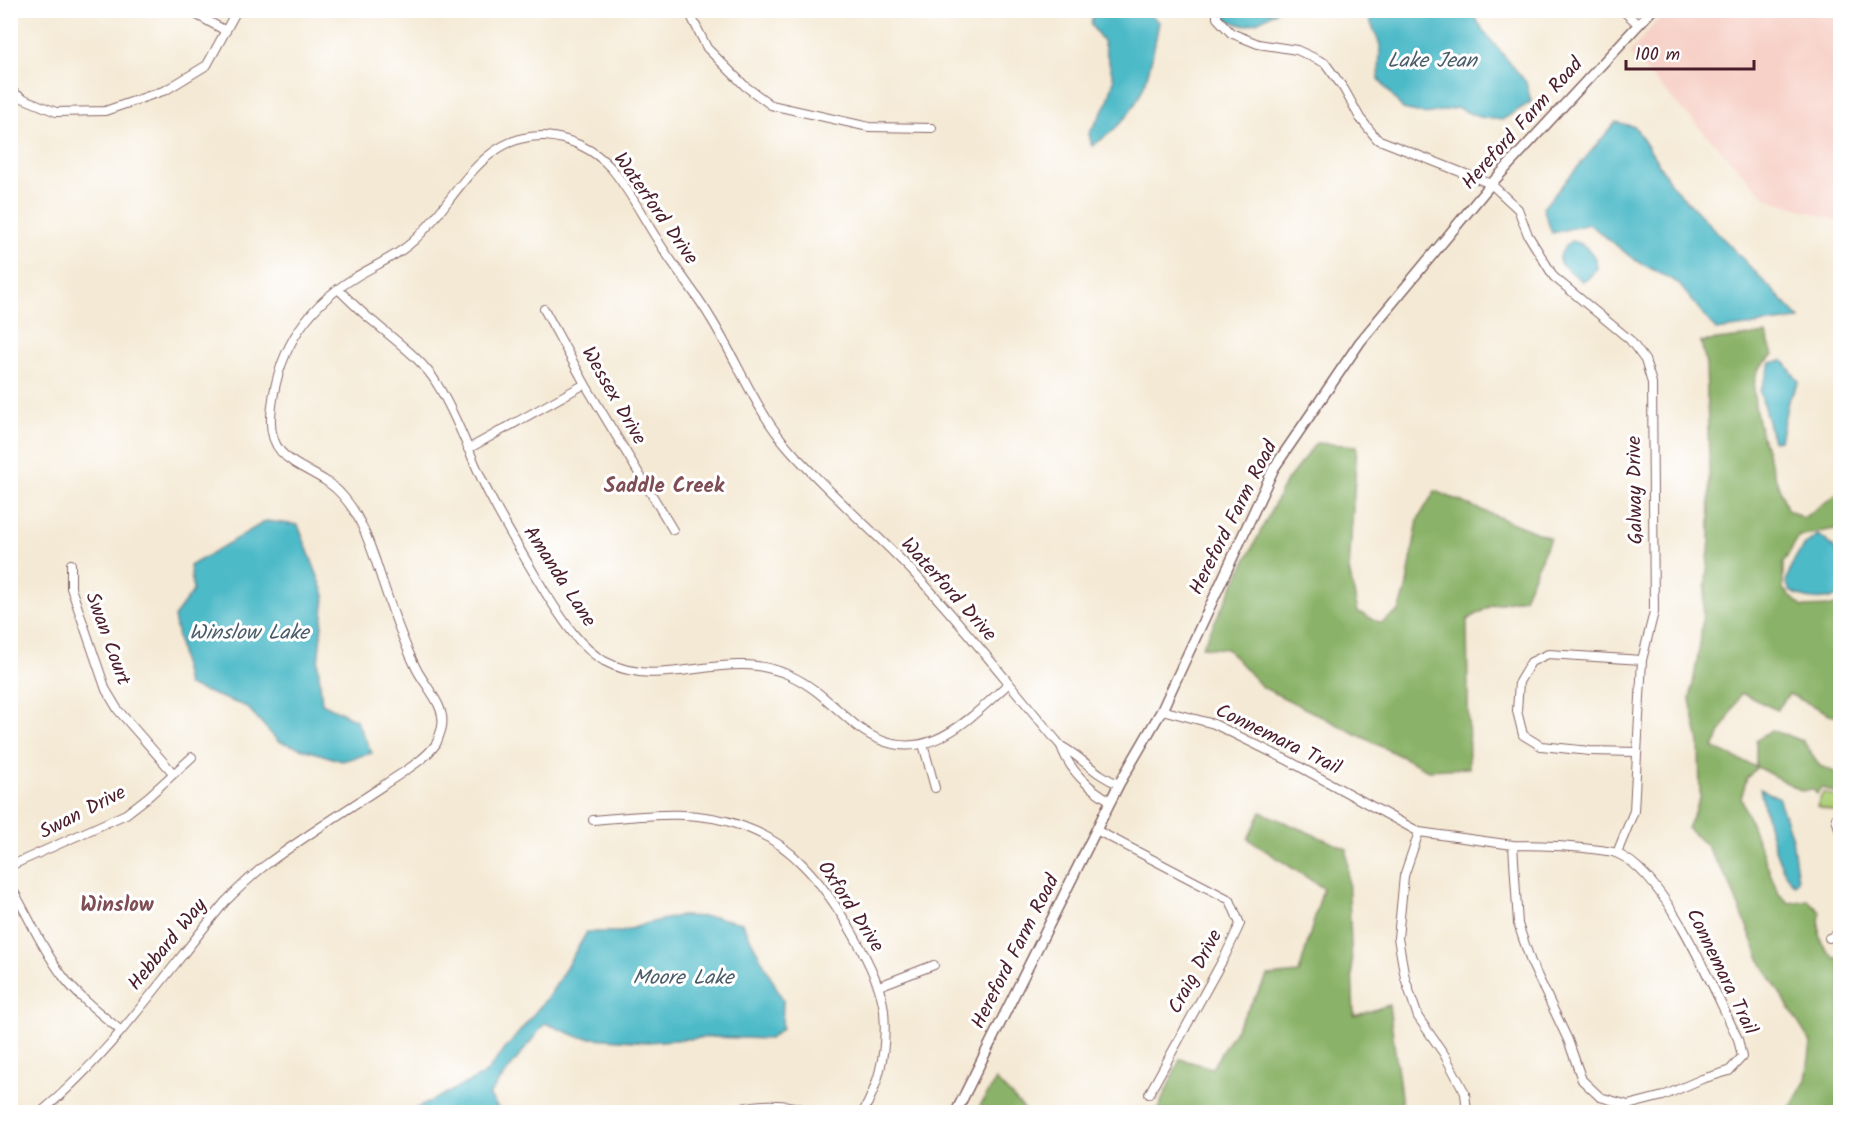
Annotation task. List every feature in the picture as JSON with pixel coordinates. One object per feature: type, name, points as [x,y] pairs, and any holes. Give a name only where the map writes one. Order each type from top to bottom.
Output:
[{"type":"street","points":[[188,10],[226,31]]},
{"type":"street","points":[[10,90],[22,98],[56,112],[105,111],[166,90],[207,64],[237,10]]},
{"type":"street","points":[[688,10],[707,48],[745,86],[771,105],[869,127],[932,128]]},
{"type":"street","points":[[1217,10],[1217,18],[1231,33],[1258,44],[1297,50],[1325,63],[1344,89],[1360,118],[1377,139],[1491,184]]},
{"type":"street","points":[[1622,10],[1638,24]]},
{"type":"street","name":"Hereford Farm Road","points":[[956,1113],[1098,831],[1119,784],[1162,710],[1274,468],[1360,342],[1491,184],[1652,10]]},
{"type":"street","name":"Waterford Drive","points":[[326,824],[423,757],[435,745],[443,724],[442,713],[415,666],[367,533],[356,512],[341,493],[327,481],[280,453],[273,440],[271,423],[279,368],[291,341],[321,303],[338,289],[400,252],[421,235],[485,157],[503,144],[524,137],[543,136],[568,139],[590,150],[610,166],[708,313],[766,420],[785,445],[913,573],[1061,746],[1109,780],[1119,784]]},
{"type":"street","name":"Galway Drive","points":[[1491,184],[1518,209],[1528,235],[1554,277],[1630,340],[1645,360],[1652,383],[1654,612],[1642,660],[1634,811],[1617,853]]},
{"type":"street","name":"Amanda Lane","points":[[338,289],[420,362],[437,383],[490,496],[557,611],[589,650],[606,662],[646,673],[667,673],[729,664],[764,666],[806,683],[824,695],[858,727],[877,739],[909,746],[922,744],[953,731],[1008,684]]},
{"type":"street","name":"Wessex Drive","points":[[544,309],[585,384],[673,530]]},
{"type":"street","points":[[468,449],[585,384]]},
{"type":"street","name":"Swan Court","points":[[71,564],[71,588],[106,690],[118,710],[174,773]]},
{"type":"street","points":[[1637,752],[1590,751],[1541,746],[1523,735],[1517,711],[1520,682],[1531,663],[1548,654],[1642,660]]},
{"type":"street","name":"Connemara Trail","points":[[1162,710],[1214,724],[1289,761],[1419,832],[1513,844],[1569,846],[1617,853],[1642,871],[1666,901],[1684,932],[1738,1039],[1742,1057],[1729,1071],[1702,1079],[1663,1096],[1628,1105],[1600,1097],[1582,1080],[1568,1040],[1531,962],[1518,924],[1513,844]]},
{"type":"street","points":[[922,744],[935,788]]},
{"type":"street","name":"Waterford Drive","points":[[1061,746],[1065,758],[1074,771],[1099,795],[1111,801]]},
{"type":"street","name":"Swan Drive","points":[[10,866],[126,814],[192,757]]},
{"type":"street","points":[[1074,771],[1083,762]]},
{"type":"street","name":"Oxford Drive","points":[[593,820],[695,814],[722,819],[766,836],[803,865],[819,884],[855,937],[879,986],[884,1011],[882,1064],[863,1113]]},
{"type":"street","points":[[1840,817],[1836,818],[1840,833]]},
{"type":"street","name":"Hebbard Way","points":[[41,1113],[51,1109],[63,1091],[99,1057],[225,902],[268,863],[326,824]]},
{"type":"street","name":"Craig Drive","points":[[1098,831],[1230,900],[1240,924],[1226,954],[1149,1094]]},
{"type":"street","points":[[1419,832],[1404,876],[1398,938],[1405,978],[1418,1017],[1444,1054],[1466,1093],[1467,1113]]},
{"type":"street","points":[[10,885],[47,954],[64,978],[120,1030]]},
{"type":"street","points":[[1829,938],[1840,934]]},
{"type":"street","points":[[879,986],[934,965]]},
{"type":"street","points":[[725,1113],[759,1105],[781,1103],[812,1113]]},
{"type":"shaded area","points":[[1667,10],[1761,11],[1768,18],[1779,11],[1840,11],[1840,222],[1766,198],[1629,53]]},
{"type":"green space","points":[[1766,334],[1773,355],[1759,369],[1754,398],[1757,418],[1769,459],[1787,509],[1803,518],[1840,492],[1840,532],[1835,529],[1799,536],[1783,563],[1783,589],[1802,607],[1832,606],[1840,603],[1840,719],[1789,694],[1777,710],[1741,693],[1713,748],[1756,767],[1756,741],[1771,730],[1803,741],[1820,766],[1840,774],[1840,795],[1821,787],[1817,794],[1812,789],[1802,791],[1757,767],[1747,778],[1741,798],[1778,893],[1789,903],[1808,900],[1820,912],[1819,932],[1824,947],[1834,958],[1840,957],[1840,1112],[1784,1112],[1790,1108],[1806,1080],[1811,1043],[1763,966],[1729,882],[1705,844],[1687,828],[1700,799],[1699,742],[1690,700],[1700,644],[1710,540],[1706,365],[1701,342]]},
{"type":"green space","points":[[1316,443],[1357,446],[1349,570],[1358,612],[1381,623],[1399,611],[1406,590],[1418,519],[1435,491],[1550,538],[1524,598],[1492,605],[1467,620],[1469,768],[1428,770],[1262,687],[1227,649],[1202,647],[1285,483]]},
{"type":"green space","points":[[1823,792],[1840,799],[1839,813],[1817,806]]},
{"type":"green space","points":[[1261,812],[1347,849],[1354,1016],[1389,1005],[1403,1112],[1143,1112],[1158,1109],[1180,1059],[1212,1068],[1268,976],[1299,973],[1323,888],[1248,839]]},
{"type":"green space","points":[[996,1080],[1027,1112],[976,1112]]},
{"type":"water","points":[[1223,10],[1277,11],[1246,25],[1225,18]]},
{"type":"water","points":[[864,11],[954,11],[915,19]]},
{"type":"water","name":"Lake Jean","points":[[1366,11],[1470,11],[1489,38],[1526,82],[1531,102],[1502,120],[1479,117],[1457,108],[1426,114],[1403,109],[1379,80],[1380,45]]},
{"type":"water","points":[[1147,12],[1159,22],[1147,78],[1141,93],[1123,121],[1092,146],[1089,134],[1107,104],[1114,80],[1103,41],[1091,25],[1093,14]]},
{"type":"water","points":[[1616,122],[1635,127],[1672,185],[1800,319],[1716,330],[1678,283],[1635,260],[1589,224],[1552,233],[1543,208]]},
{"type":"water","points":[[1571,241],[1585,247],[1594,258],[1597,268],[1587,280],[1582,281],[1560,263],[1561,253]]},
{"type":"water","points":[[1783,360],[1799,382],[1788,401],[1780,440],[1773,441],[1760,392],[1771,363]]},
{"type":"water","name":"Winslow Lake","points":[[266,521],[298,525],[325,595],[318,664],[322,703],[356,720],[372,753],[342,761],[278,741],[247,707],[187,685],[174,617],[193,591],[190,566]]},
{"type":"water","points":[[1818,535],[1833,547],[1840,560],[1840,595],[1827,599],[1809,599],[1790,591],[1786,582],[1797,555]]},
{"type":"water","points":[[1760,789],[1778,797],[1792,838],[1798,880],[1795,885],[1782,867],[1777,854]]},
{"type":"water","name":"Moore Lake","points":[[678,916],[715,917],[742,923],[783,1000],[782,1029],[769,1039],[713,1037],[648,1042],[579,1037],[545,1023],[489,1095],[501,1112],[412,1112],[485,1074],[551,993],[587,932],[622,932]]},
{"type":"district","name":"Saddle Creek","points":[[664,486]]},
{"type":"district","name":"Winslow","points":[[117,905]]}]
